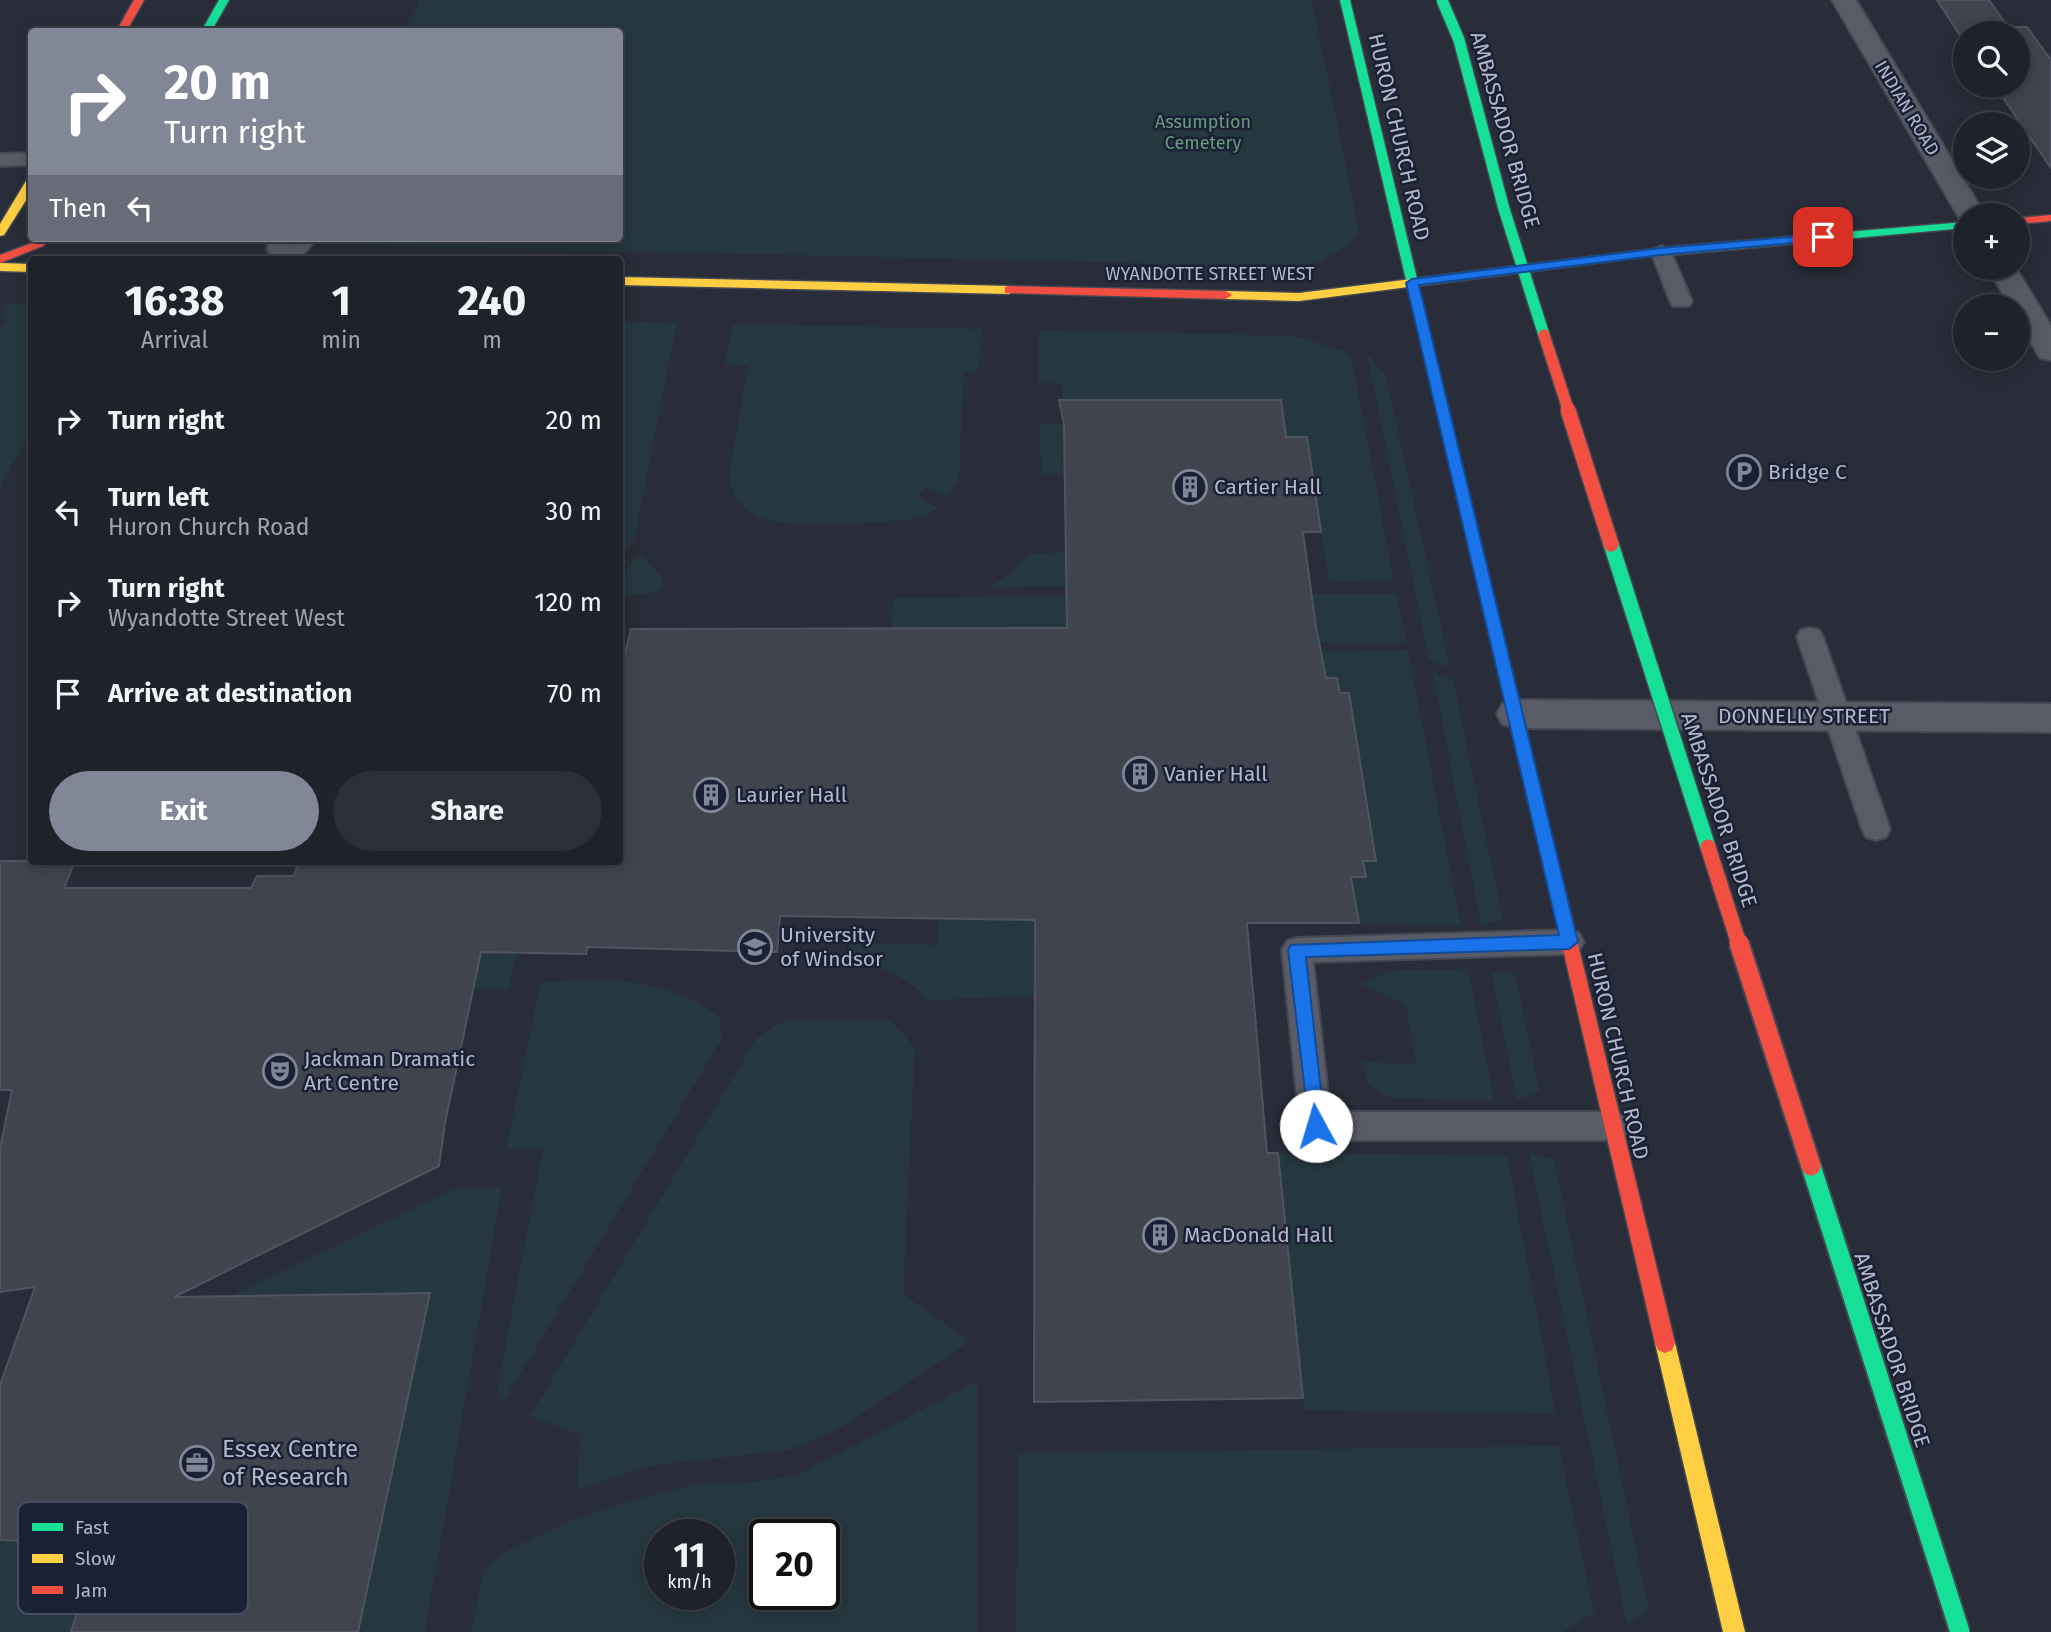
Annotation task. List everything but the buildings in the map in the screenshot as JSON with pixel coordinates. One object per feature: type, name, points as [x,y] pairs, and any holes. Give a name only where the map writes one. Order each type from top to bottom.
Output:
[{"type":"main road","points":[[123,28],[139,0]]},
{"type":"main road","points":[[208,28],[224,0]]},
{"type":"main road","name":"HURON CHURCH ROAD","points":[[1345,0],[1734,1632]]},
{"type":"main road","name":"AMBASSADOR BRIDGE","points":[[1442,0],[1459,40],[1504,209],[1960,1632]]},
{"type":"main road","points":[[0,233],[28,187]]},
{"type":"main road","points":[[2030,220],[2051,218]]},
{"type":"main road","name":"WYANDOTTE STREET WEST","points":[[623,281],[1299,297],[1661,251],[1953,226]]},
{"type":"main road","points":[[0,259],[41,242]]},
{"type":"main road","points":[[0,267],[28,268]]},
{"type":"street","name":"INDIAN ROAD","points":[[1844,0],[1964,203]]},
{"type":"street","points":[[2009,280],[2051,351]]},
{"type":"street","name":"DONNELLY STREET","points":[[1515,714],[2051,718]]},
{"type":"lane","points":[[0,160],[28,159]]},
{"type":"lane","points":[[283,251],[300,249],[303,242]]},
{"type":"lane","points":[[1661,251],[1681,301]]},
{"type":"lane","points":[[1810,637],[1876,829]]},
{"type":"lane","points":[[1569,942],[1297,950],[1316,1126],[1613,1126]]},
{"type":"green space","name":"Assumption Cemetery","points":[[420,0],[1312,0],[1359,232],[1340,251],[1309,267],[315,244],[623,242],[623,28],[407,28]]},
{"type":"green space","points":[[7,303],[28,304],[28,437],[0,488],[0,330],[7,319],[0,319]]},
{"type":"green space","points":[[623,321],[677,323],[634,540],[623,552]]},
{"type":"green space","points":[[733,324],[982,329],[978,371],[964,371],[959,478],[948,497],[926,488],[917,497],[938,508],[912,519],[872,522],[787,523],[759,517],[747,510],[735,495],[729,476],[748,366],[725,365]]},
{"type":"green space","points":[[1039,332],[1295,336],[1347,352],[1352,359],[1394,581],[1329,582],[1307,438],[1286,437],[1281,400],[1063,400],[1061,383],[1039,383]]},
{"type":"green space","points":[[1367,353],[1386,376],[1450,667],[1429,661]]},
{"type":"green space","points":[[1040,424],[1064,424],[1065,473],[1041,474]]},
{"type":"green space","points":[[1306,552],[1311,584],[988,587],[1004,578],[1031,554]]},
{"type":"green space","points":[[644,556],[664,580],[661,587],[651,593],[623,596],[623,575],[635,558]]},
{"type":"green space","points":[[1120,594],[1396,594],[1407,643],[1320,643],[1317,627],[1200,627]]},
{"type":"green space","points":[[1103,596],[1145,628],[892,628],[893,598]]},
{"type":"green space","points":[[1408,650],[1461,925],[1359,923],[1351,877],[1363,861],[1375,861],[1355,810],[1370,809],[1366,788],[1353,788],[1348,761],[1360,760],[1357,741],[1345,741],[1352,712],[1349,693],[1340,693],[1337,678],[1326,678],[1321,651]]},
{"type":"green space","points":[[1433,674],[1453,680],[1503,919],[1481,925]]},
{"type":"green space","points":[[499,865],[535,865],[509,989],[474,989]]},
{"type":"green space","points":[[939,919],[1035,920],[1035,996],[929,1000],[892,973],[849,960],[850,943],[937,945]]},
{"type":"green space","points":[[1468,969],[1494,1100],[1391,1098],[1368,1084],[1361,1062],[1416,1064],[1406,1004],[1360,984],[1395,970]]},
{"type":"green space","points":[[1491,971],[1515,974],[1540,1092],[1517,1100]]},
{"type":"green space","points":[[605,980],[635,983],[679,994],[719,1017],[722,1038],[502,1404],[498,1385],[543,1149],[506,1148],[541,982]]},
{"type":"green space","points":[[790,1020],[890,1021],[915,1047],[903,1294],[970,1341],[835,1431],[789,1450],[648,1466],[577,1490],[580,1435],[530,1416],[756,1039],[776,1025]]},
{"type":"green space","points":[[1278,1153],[1507,1155],[1556,1414],[1304,1410]]},
{"type":"green space","points":[[1529,1153],[1554,1159],[1649,1610],[1627,1624]]},
{"type":"green space","points":[[502,1188],[425,1632],[358,1632],[429,1294],[230,1296],[454,1189]]},
{"type":"green space","points":[[978,1381],[978,1632],[471,1632],[484,1569],[507,1551],[567,1522],[637,1499],[696,1484],[744,1483],[795,1476]]},
{"type":"green space","points":[[1559,1446],[1594,1613],[1563,1632],[1016,1632],[1018,1453]]},
{"type":"green space","points":[[0,1540],[18,1541],[18,1614],[77,1614],[71,1632],[0,1632]]},
{"type":"traffic: fast","points":[[208,28],[224,0]]},
{"type":"traffic: fast","points":[[1345,0],[1445,420]]},
{"type":"traffic: fast","points":[[1442,0],[1459,40],[1504,209],[1544,335]]},
{"type":"traffic: fast","points":[[1670,251],[1953,226]]},
{"type":"traffic: fast","points":[[1611,544],[1708,847]]},
{"type":"traffic: fast","points":[[1811,1166],[1960,1632]]},
{"type":"traffic: slow","points":[[0,233],[28,188]]},
{"type":"traffic: slow","points":[[1226,295],[1299,297],[1670,251]]},
{"type":"traffic: slow","points":[[0,267],[28,268]]},
{"type":"traffic: slow","points":[[623,281],[1009,290]]},
{"type":"traffic: slow","points":[[1445,420],[1567,932]]},
{"type":"traffic: slow","points":[[1665,1343],[1734,1632]]},
{"type":"traffic: jam","points":[[123,28],[139,0]]},
{"type":"traffic: jam","points":[[2030,220],[2051,218]]},
{"type":"traffic: jam","points":[[0,259],[41,242]]},
{"type":"traffic: jam","points":[[1009,290],[1226,295]]},
{"type":"traffic: jam","points":[[1544,335],[1611,544]]},
{"type":"traffic: jam","points":[[1708,847],[1811,1166]]},
{"type":"traffic: jam","points":[[1567,932],[1665,1343]]},
{"type":"place","name":"Bridge C","points":[[1744,472]]},
{"type":"place","name":"Cartier Hall","points":[[1190,487]]},
{"type":"place","name":"Vanier Hall","points":[[1140,774]]},
{"type":"place","name":"Laurier Hall","points":[[711,795]]},
{"type":"place","name":"University of Windsor","points":[[755,947]]},
{"type":"place","name":"Jackman Dramatic Art Centre","points":[[280,1071]]},
{"type":"place","name":"MacDonald Hall","points":[[1160,1235]]},
{"type":"place","name":"Essex Centre of Research","points":[[197,1463]]},
{"type":"route","points":[[1316,1126],[1297,950],[1569,942],[1412,283],[1661,251],[1823,237]]}]
